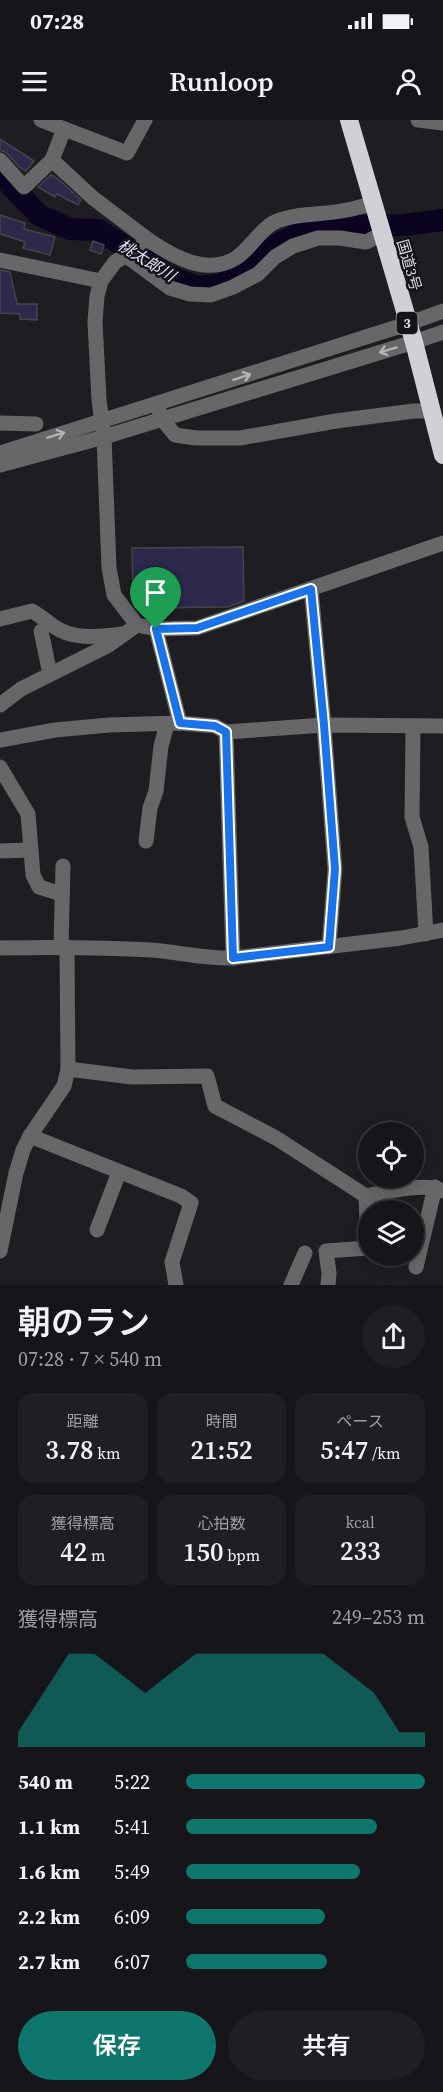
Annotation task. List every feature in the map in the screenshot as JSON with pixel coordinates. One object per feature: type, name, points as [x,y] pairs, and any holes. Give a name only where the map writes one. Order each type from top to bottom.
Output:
[{"type":"highway","name":"国道3号","points":[[349,120],[414,342],[443,455]]},
{"type":"street","points":[[41,120],[128,153],[145,120]]},
{"type":"street","points":[[418,120],[443,123]]},
{"type":"street","points":[[0,160],[24,187],[52,160],[64,129]]},
{"type":"street","points":[[52,160],[93,198],[150,241],[172,255],[195,264],[218,264],[237,258],[250,243],[273,224],[289,219],[374,207]]},
{"type":"street","points":[[125,255],[170,288],[190,294],[212,295],[258,274],[275,257],[293,246],[318,238],[340,238],[366,242],[382,234]]},
{"type":"street","points":[[131,629],[114,595],[110,568],[104,437],[99,400],[95,322],[101,281],[115,262],[150,241]]},
{"type":"street","points":[[0,260],[101,281]]},
{"type":"street","points":[[0,465],[104,437],[159,411],[443,311]]},
{"type":"street","points":[[0,453],[102,420],[159,411],[414,342],[443,332]]},
{"type":"street","points":[[159,411],[175,435],[196,438],[240,438],[336,421],[431,411]]},
{"type":"street","points":[[0,423],[36,423]]},
{"type":"street","points":[[0,619],[32,611],[61,631],[97,637],[131,629],[197,628],[443,543]]},
{"type":"street","points":[[311,589],[335,869],[329,947]]},
{"type":"street","points":[[0,705],[21,689],[109,645],[131,629]]},
{"type":"street","points":[[146,841],[150,808],[156,791],[161,746],[174,723],[156,629]]},
{"type":"street","points":[[41,631],[50,674]]},
{"type":"street","points":[[0,740],[55,730],[109,725],[174,723],[215,726],[226,732],[324,725],[443,726]]},
{"type":"street","points":[[413,727],[412,818],[421,847],[426,934]]},
{"type":"street","points":[[226,732],[233,958]]},
{"type":"street","points":[[0,767],[28,814],[33,875],[39,887],[62,894]]},
{"type":"street","points":[[0,851],[31,850]]},
{"type":"street","points":[[0,1251],[6,1193],[30,1136],[64,1086],[68,1069],[63,866]]},
{"type":"street","points":[[0,948],[64,947],[154,951],[213,959],[329,947],[443,930]]},
{"type":"street","points":[[68,1069],[132,1077],[207,1076],[215,1106],[276,1138],[366,1196],[395,1191],[439,1189],[416,1267]]},
{"type":"street","points":[[30,1136],[181,1196],[191,1203],[172,1262],[176,1285]]},
{"type":"street","points":[[97,1230],[119,1172]]},
{"type":"street","points":[[328,1285],[326,1251],[368,1248],[366,1196]]},
{"type":"street","points":[[291,1285],[305,1252]]},
{"type":"building","points":[[0,139],[34,161],[26,171],[19,167],[7,153],[0,150]]},
{"type":"building","points":[[51,175],[81,200],[78,205],[57,194],[55,197],[38,187]]},
{"type":"building","points":[[0,215],[25,223],[24,229],[55,237],[50,255],[23,248],[25,242],[0,234]]},
{"type":"building","points":[[93,241],[104,245],[101,254],[90,250]]},
{"type":"building","points":[[0,270],[10,272],[17,304],[37,304],[37,320],[20,319],[20,314],[0,313]]},
{"type":"building","points":[[243,547],[244,601],[228,607],[136,608],[133,603],[132,548]]},
{"type":"waterway","name":"桃太郎川","points":[[0,174],[39,215],[70,229],[99,230],[169,276],[197,287],[218,285],[234,279],[255,266],[274,246],[296,235],[319,229],[404,225],[443,220]]},
{"type":"route","points":[[311,589],[335,869],[329,947],[233,958],[226,732],[215,726],[180,723],[156,629],[197,628],[311,589]]}]
